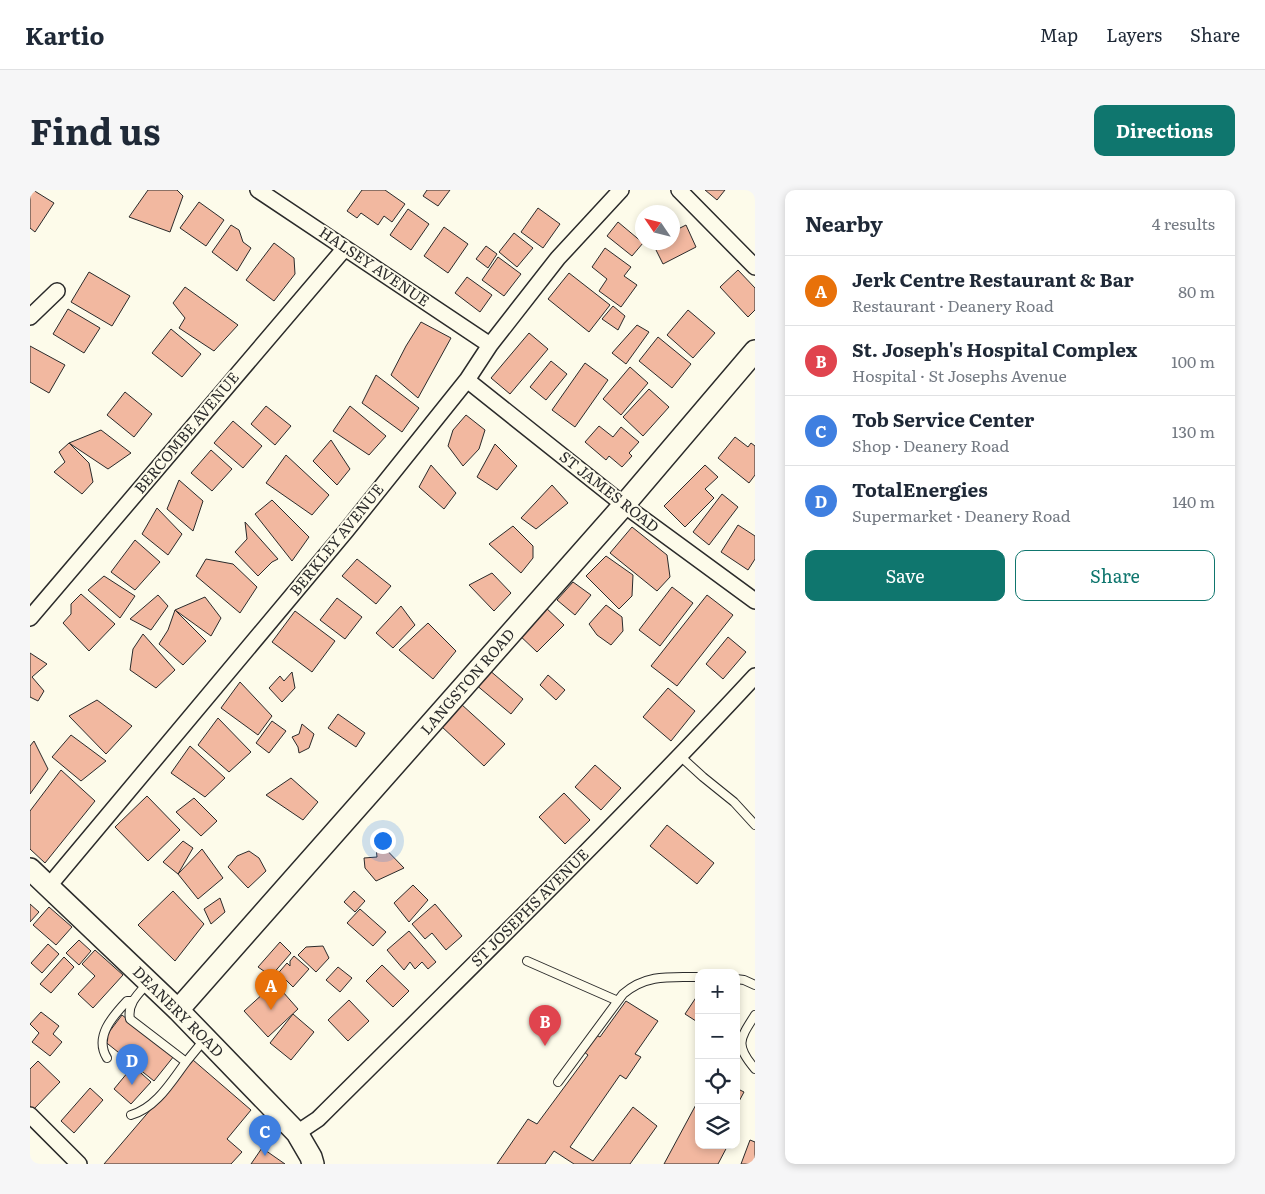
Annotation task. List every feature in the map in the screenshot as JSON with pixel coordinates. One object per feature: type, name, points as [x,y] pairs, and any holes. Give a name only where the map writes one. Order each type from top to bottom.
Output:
[{"type":"street","name":"HALSEY AVENUE","points":[[258,190],[490,345]]},
{"type":"street","name":"BERKLEY AVENUE","points":[[48,887],[340,538],[467,380],[490,345],[558,258],[621,190]]},
{"type":"street","points":[[678,190],[755,267]]},
{"type":"street","name":"BERCOMBE AVENUE","points":[[30,618],[345,248]]},
{"type":"street","points":[[30,317],[57,290]]},
{"type":"street","name":"LANGSTON ROAD","points":[[178,1010],[624,506],[755,350]]},
{"type":"street","name":"ST JAMES ROAD","points":[[467,380],[624,506],[755,601]]},
{"type":"street","name":"ST JOSEPHS AVENUE","points":[[297,1133],[318,1119],[607,831],[755,676]]},
{"type":"street","name":"DEANERY ROAD","points":[[30,869],[178,1010],[297,1133],[312,1157],[313,1164]]},
{"type":"street","points":[[30,1115],[79,1164]]},
{"type":"lane","points":[[680,756],[734,802],[755,825]]},
{"type":"lane","points":[[527,962],[618,1001]]},
{"type":"lane","points":[[558,1082],[618,1001],[633,986],[646,980],[670,977],[695,977]]},
{"type":"lane","points":[[740,980],[755,985]]},
{"type":"lane","points":[[149,982],[133,1001],[129,1013],[130,1019],[186,1062]]},
{"type":"lane","points":[[107,1058],[102,1049],[102,1038],[116,1013],[127,1001],[133,1001]]},
{"type":"lane","points":[[755,1016],[740,1041],[746,1058],[755,1069]]},
{"type":"lane","points":[[130,1115],[142,1112],[162,1094],[205,1038]]},
{"type":"building","points":[[30,190],[54,203],[35,232],[30,228]]},
{"type":"building","points":[[148,190],[177,190],[183,196],[170,232],[129,217]]},
{"type":"building","points":[[362,190],[385,190],[405,204],[392,222],[384,216],[378,225],[361,213],[357,218],[347,211]]},
{"type":"building","points":[[427,190],[450,190],[438,206],[423,196]]},
{"type":"building","points":[[705,190],[725,190],[717,200]]},
{"type":"building","points":[[199,202],[224,220],[206,246],[180,228]]},
{"type":"building","points":[[538,208],[560,224],[543,248],[521,232]]},
{"type":"building","points":[[408,209],[429,224],[411,250],[390,235]]},
{"type":"building","points":[[618,222],[635,236],[635,250],[637,250],[632,256],[607,236]]},
{"type":"building","points":[[231,225],[239,230],[243,242],[251,248],[237,271],[212,252]]},
{"type":"building","points":[[686,225],[696,247],[663,264],[656,250],[680,250],[680,228]]},
{"type":"building","points":[[444,227],[468,244],[448,273],[424,256]]},
{"type":"building","points":[[514,233],[533,248],[517,267],[499,252]]},
{"type":"building","points":[[274,243],[294,258],[295,274],[274,301],[246,280]]},
{"type":"building","points":[[486,246],[497,254],[488,268],[476,259]]},
{"type":"building","points":[[605,248],[631,267],[624,276],[637,285],[621,307],[599,291],[607,279],[592,267]]},
{"type":"building","points":[[498,257],[521,274],[504,296],[482,280]]},
{"type":"building","points":[[738,270],[755,288],[755,310],[748,317],[720,287]]},
{"type":"building","points":[[89,272],[130,296],[112,326],[71,302]]},
{"type":"building","points":[[569,273],[610,305],[589,332],[548,299]]},
{"type":"building","points":[[467,277],[492,295],[480,312],[455,293]]},
{"type":"building","points":[[185,287],[238,325],[214,351],[179,328],[185,318],[173,303]]},
{"type":"building","points":[[613,306],[625,316],[618,330],[602,319]]},
{"type":"building","points":[[68,309],[100,328],[84,353],[53,334]]},
{"type":"building","points":[[688,310],[715,333],[693,358],[667,335]]},
{"type":"building","points":[[421,322],[451,338],[418,398],[391,375]]},
{"type":"building","points":[[637,325],[649,332],[626,364],[612,353]]},
{"type":"building","points":[[171,329],[201,354],[182,377],[152,353]]},
{"type":"building","points":[[529,333],[548,349],[510,394],[491,378]]},
{"type":"building","points":[[658,337],[691,364],[672,388],[639,361]]},
{"type":"building","points":[[30,346],[65,365],[49,393],[30,382]]},
{"type":"building","points":[[551,361],[567,374],[546,400],[530,387]]},
{"type":"building","points":[[585,363],[608,380],[575,427],[552,410]]},
{"type":"building","points":[[630,367],[648,383],[621,415],[603,399]]},
{"type":"building","points":[[376,375],[419,408],[402,432],[362,403]]},
{"type":"building","points":[[649,389],[669,407],[643,436],[623,417]]},
{"type":"building","points":[[125,392],[152,414],[134,437],[107,415]]},
{"type":"building","points":[[266,406],[291,426],[275,445],[251,424]]},
{"type":"building","points":[[350,406],[386,436],[369,455],[333,431]]},
{"type":"building","points":[[466,415],[485,430],[479,449],[463,466],[448,446],[453,430]]},
{"type":"building","points":[[233,421],[262,446],[243,468],[214,443]]},
{"type":"building","points":[[599,426],[613,437],[621,427],[639,442],[629,453],[632,456],[622,467],[609,456],[606,460],[585,442]]},
{"type":"building","points":[[101,430],[131,453],[108,469],[69,443]]},
{"type":"building","points":[[735,437],[748,447],[751,443],[755,446],[755,475],[749,483],[718,458]]},
{"type":"building","points":[[331,440],[350,469],[337,485],[313,461]]},
{"type":"building","points":[[69,443],[89,463],[93,482],[82,494],[54,472],[65,462],[59,452]]},
{"type":"building","points":[[495,444],[517,466],[497,490],[477,477]]},
{"type":"building","points":[[211,450],[232,469],[212,491],[191,473]]},
{"type":"building","points":[[286,455],[329,495],[312,515],[266,483]]},
{"type":"building","points":[[431,465],[456,493],[444,509],[419,487]]},
{"type":"building","points":[[705,465],[718,477],[705,489],[714,498],[685,527],[664,506]]},
{"type":"building","points":[[179,480],[203,501],[193,531],[167,509]]},
{"type":"building","points":[[552,485],[568,503],[536,529],[521,518]]},
{"type":"building","points":[[722,494],[738,507],[709,545],[693,532]]},
{"type":"building","points":[[272,500],[309,537],[292,561],[255,514]]},
{"type":"building","points":[[157,508],[182,534],[168,555],[142,534]]},
{"type":"building","points":[[245,522],[278,559],[272,562],[258,576],[235,552],[247,539]]},
{"type":"building","points":[[738,525],[755,536],[755,559],[748,570],[721,552]]},
{"type":"building","points":[[513,526],[533,546],[533,558],[521,573],[489,544]]},
{"type":"building","points":[[632,527],[667,555],[670,577],[657,591],[610,553]]},
{"type":"building","points":[[135,540],[160,562],[135,590],[111,572]]},
{"type":"building","points":[[606,556],[633,575],[632,596],[619,609],[586,576]]},
{"type":"building","points":[[206,559],[233,564],[257,587],[240,613],[196,576]]},
{"type":"building","points":[[357,559],[391,586],[376,604],[342,576]]},
{"type":"building","points":[[492,573],[511,593],[494,611],[469,585]]},
{"type":"building","points":[[104,576],[135,596],[120,618],[88,590]]},
{"type":"building","points":[[573,582],[591,595],[575,615],[557,600]]},
{"type":"building","points":[[672,587],[693,603],[660,646],[639,630]]},
{"type":"building","points":[[81,594],[115,624],[89,651],[63,623],[71,614],[71,604]]},
{"type":"building","points":[[158,595],[168,606],[151,630],[130,619]]},
{"type":"building","points":[[707,595],[733,615],[677,686],[651,666]]},
{"type":"building","points":[[205,597],[221,618],[211,636],[175,610]]},
{"type":"building","points":[[337,598],[362,617],[345,639],[320,620]]},
{"type":"building","points":[[543,605],[564,625],[537,652],[516,632]]},
{"type":"building","points":[[606,605],[622,617],[623,631],[611,645],[597,635],[589,624]]},
{"type":"building","points":[[401,606],[415,625],[393,648],[376,633]]},
{"type":"building","points":[[175,610],[206,641],[183,665],[159,644],[168,630]]},
{"type":"building","points":[[295,611],[335,641],[312,672],[272,642]]},
{"type":"building","points":[[428,623],[456,651],[433,679],[399,650]]},
{"type":"building","points":[[143,634],[175,670],[156,688],[130,670],[133,649]]},
{"type":"building","points":[[728,637],[746,652],[723,679],[706,664]]},
{"type":"building","points":[[30,653],[47,664],[32,677],[44,691],[38,701],[30,697]]},
{"type":"building","points":[[488,669],[523,699],[511,714],[475,684]]},
{"type":"building","points":[[292,672],[295,688],[282,702],[269,688],[280,676],[284,681]]},
{"type":"building","points":[[548,675],[565,690],[556,700],[540,685]]},
{"type":"building","points":[[240,682],[272,716],[258,735],[221,708]]},
{"type":"building","points":[[668,688],[695,711],[671,741],[643,717]]},
{"type":"building","points":[[97,700],[132,726],[106,754],[69,716]]},
{"type":"building","points":[[461,704],[505,744],[484,766],[441,726]]},
{"type":"building","points":[[338,714],[365,733],[356,747],[328,728]]},
{"type":"building","points":[[218,718],[251,752],[229,772],[198,745]]},
{"type":"building","points":[[272,721],[286,731],[269,753],[256,743]]},
{"type":"building","points":[[302,724],[314,734],[309,748],[299,753],[292,737],[299,734]]},
{"type":"building","points":[[71,735],[106,761],[81,781],[52,757]]},
{"type":"building","points":[[34,741],[48,769],[30,794],[30,746]]},
{"type":"building","points":[[190,746],[225,778],[205,797],[171,773]]},
{"type":"building","points":[[595,765],[621,788],[601,810],[575,787]]},
{"type":"building","points":[[61,770],[95,801],[45,863],[30,849],[30,811]]},
{"type":"building","points":[[291,778],[318,802],[303,820],[266,795]]},
{"type":"building","points":[[564,793],[590,820],[565,844],[539,817]]},
{"type":"building","points":[[147,796],[180,830],[148,861],[115,827]]},
{"type":"building","points":[[194,798],[217,821],[201,836],[176,812]]},
{"type":"building","points":[[667,825],[714,863],[697,884],[650,846]]},
{"type":"building","points":[[375,838],[404,868],[376,881],[365,868],[364,858],[377,857]]},
{"type":"building","points":[[183,841],[193,848],[178,874],[163,862]]},
{"type":"building","points":[[202,849],[223,878],[198,899],[178,874]]},
{"type":"building","points":[[249,851],[259,858],[266,871],[248,888],[228,867],[237,856]]},
{"type":"building","points":[[413,885],[428,900],[409,922],[394,903]]},
{"type":"building","points":[[173,891],[204,924],[175,961],[138,925]]},
{"type":"building","points":[[354,891],[365,901],[355,912],[344,902]]},
{"type":"building","points":[[220,898],[225,912],[211,924],[204,909]]},
{"type":"building","points":[[30,904],[39,912],[30,922]]},
{"type":"building","points":[[435,904],[462,936],[446,950],[432,933],[425,939],[412,924]]},
{"type":"building","points":[[49,907],[72,927],[56,945],[33,925]]},
{"type":"building","points":[[360,909],[386,932],[373,946],[347,923]]},
{"type":"building","points":[[409,931],[436,962],[428,969],[422,962],[415,969],[410,962],[404,970],[387,950]]},
{"type":"building","points":[[79,940],[91,951],[79,965],[66,953]]},
{"type":"building","points":[[280,942],[291,953],[271,976],[258,967]]},
{"type":"building","points":[[48,944],[59,954],[42,973],[31,963]]},
{"type":"building","points":[[323,946],[329,958],[316,972],[298,955],[306,947]]},
{"type":"building","points":[[95,950],[123,975],[93,1008],[78,994],[95,976],[82,964]]},
{"type":"building","points":[[294,956],[309,969],[293,987],[285,979],[277,984],[274,978],[287,963],[290,966],[290,961]]},
{"type":"building","points":[[64,957],[74,967],[51,993],[40,984]]},
{"type":"building","points":[[382,965],[409,991],[393,1007],[366,981]]},
{"type":"building","points":[[338,967],[352,978],[340,992],[326,980]]},
{"type":"building","points":[[275,983],[298,1009],[268,1037],[244,1011]]},
{"type":"building","points":[[695,999],[695,1020],[685,1014]]},
{"type":"building","points":[[349,1000],[369,1021],[348,1041],[328,1020]]},
{"type":"building","points":[[626,1001],[658,1021],[635,1054],[641,1057],[626,1079],[620,1075],[570,1147],[593,1161],[633,1107],[657,1126],[630,1164],[574,1164],[554,1151],[545,1164],[497,1164],[528,1119],[537,1124],[588,1055],[583,1051],[594,1034],[600,1037]]},
{"type":"building","points":[[41,1012],[59,1026],[53,1034],[62,1042],[50,1056],[32,1042],[39,1033],[30,1024]]},
{"type":"building","points":[[293,1014],[314,1032],[291,1060],[270,1043]]},
{"type":"building","points":[[122,1015],[174,1056],[154,1081],[103,1040]]},
{"type":"building","points":[[193,1060],[251,1110],[227,1139],[242,1152],[231,1164],[104,1164]]},
{"type":"building","points":[[38,1061],[60,1082],[33,1110],[30,1107],[30,1069]]},
{"type":"building","points":[[133,1066],[151,1082],[131,1104],[114,1089]]},
{"type":"building","points":[[90,1088],[103,1100],[74,1133],[61,1121]]},
{"type":"building","points":[[740,1090],[744,1092],[740,1100]]},
{"type":"building","points":[[695,1106],[695,1149],[726,1149],[718,1164],[664,1164]]},
{"type":"building","points":[[750,1140],[755,1142],[755,1164],[741,1164]]},
{"type":"building","points":[[262,1148],[285,1164],[251,1164]]},
{"type":"place","name":"Jerk Centre Restaurant & Bar","points":[[271,1010]]},
{"type":"place","name":"St. Joseph's Hospital Complex","points":[[545,1046]]},
{"type":"place","name":"TotalEnergies","points":[[132,1085]]},
{"type":"place","name":"Tob Service Center","points":[[265,1156]]}]
